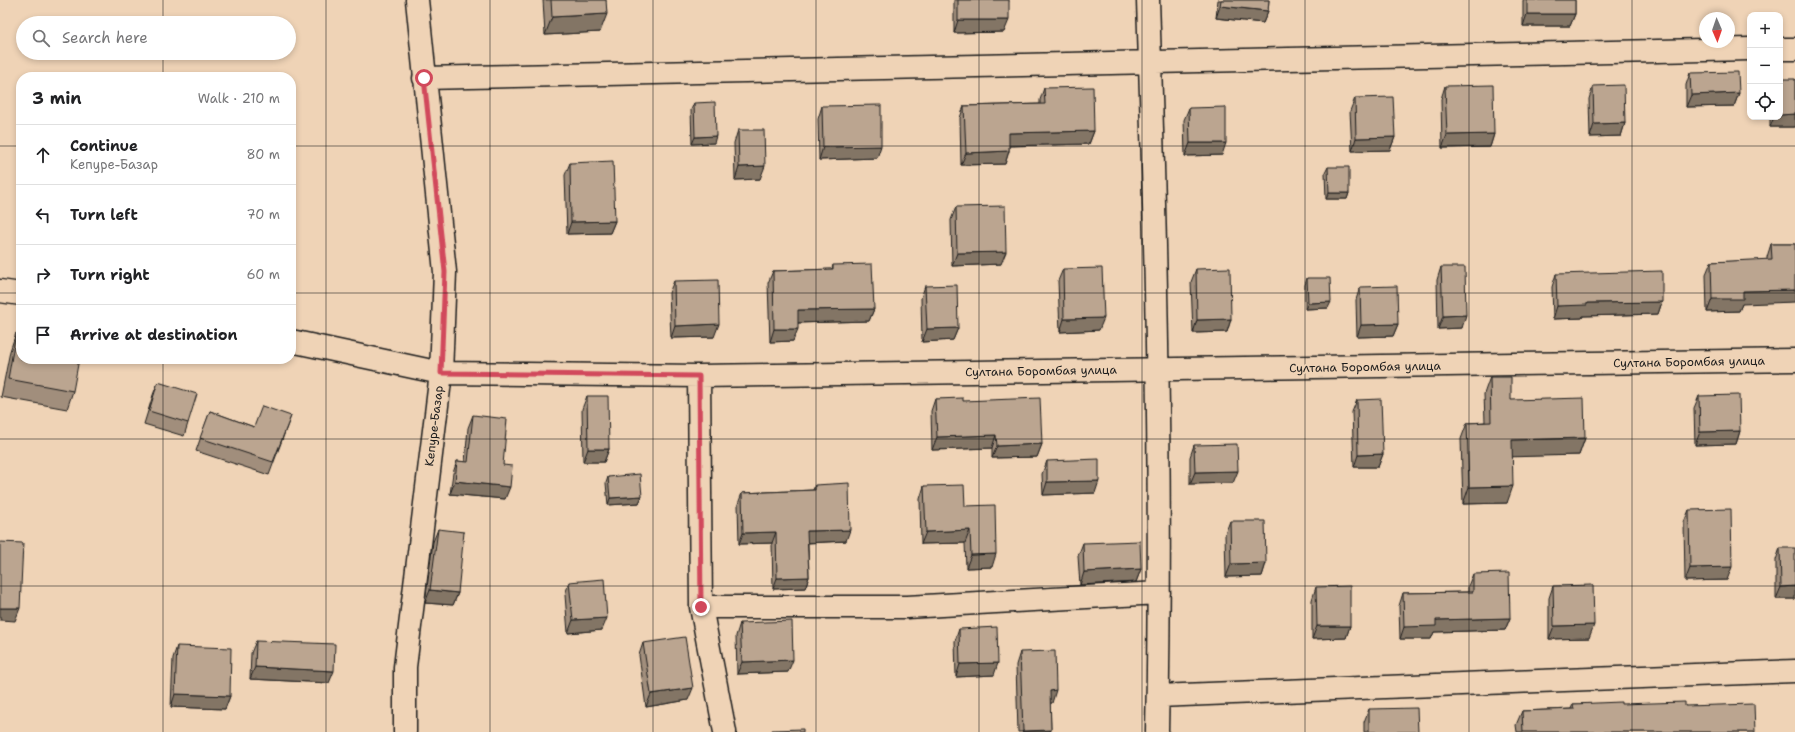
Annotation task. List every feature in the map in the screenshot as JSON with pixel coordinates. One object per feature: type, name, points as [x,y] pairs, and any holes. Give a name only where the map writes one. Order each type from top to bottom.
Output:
[{"type":"street","name":"Кепуре-Базар","points":[[405,732],[405,667],[441,373],[445,272],[417,0]]},
{"type":"street","points":[[1148,0],[1159,370],[1159,593],[1157,732]]},
{"type":"street","points":[[1783,49],[1795,48]]},
{"type":"street","points":[[424,78],[1747,50]]},
{"type":"street","points":[[0,291],[16,293]]},
{"type":"street","name":"Султана Боромбая улица","points":[[296,341],[441,373],[699,376],[1795,360]]},
{"type":"street","points":[[699,376],[701,607],[725,732]]},
{"type":"street","points":[[701,607],[907,607],[1159,593]]},
{"type":"street","points":[[1158,696],[1795,671]]},
{"type":"building","points":[[551,0],[606,0],[607,14],[552,17]]},
{"type":"building","points":[[958,0],[1009,0],[1009,20],[958,20]]},
{"type":"building","points":[[1221,0],[1269,0],[1268,11],[1220,6]]},
{"type":"building","points":[[1527,0],[1575,0],[1575,14],[1527,14]]},
{"type":"building","points":[[1738,72],[1739,93],[1691,95],[1690,73]]},
{"type":"building","points":[[1783,79],[1795,79],[1795,114],[1783,115]]},
{"type":"building","points":[[1493,85],[1494,134],[1447,135],[1445,86]]},
{"type":"building","points":[[1624,85],[1625,123],[1594,124],[1593,86]]},
{"type":"building","points":[[1093,87],[1094,131],[1009,133],[1009,151],[966,153],[964,106],[1045,104],[1044,88]]},
{"type":"building","points":[[1393,97],[1395,137],[1356,138],[1355,98]]},
{"type":"building","points":[[715,102],[716,136],[695,137],[694,103]]},
{"type":"building","points":[[881,105],[881,146],[823,147],[822,106]]},
{"type":"building","points":[[1226,107],[1226,143],[1190,143],[1189,108]]},
{"type":"building","points":[[738,130],[764,130],[765,166],[739,167]]},
{"type":"building","points":[[613,161],[615,221],[571,222],[570,163]]},
{"type":"building","points":[[1328,167],[1349,167],[1349,193],[1329,193]]},
{"type":"building","points":[[1005,206],[1006,252],[957,253],[956,207]]},
{"type":"building","points":[[1771,244],[1795,244],[1795,290],[1743,291],[1743,299],[1712,299],[1711,262],[1772,259]]},
{"type":"building","points":[[872,264],[874,309],[798,310],[798,329],[774,329],[773,271],[833,269],[833,265]]},
{"type":"building","points":[[1441,267],[1465,267],[1466,315],[1443,316]]},
{"type":"building","points":[[1102,268],[1104,318],[1064,319],[1063,269]]},
{"type":"building","points":[[1230,268],[1231,319],[1197,320],[1196,269]]},
{"type":"building","points":[[1662,271],[1662,302],[1587,303],[1587,305],[1557,306],[1556,274]]},
{"type":"building","points":[[1307,278],[1330,278],[1331,302],[1308,303]]},
{"type":"building","points":[[718,280],[719,324],[675,326],[674,281]]},
{"type":"building","points":[[957,285],[958,328],[927,329],[925,286]]},
{"type":"building","points":[[1397,286],[1398,324],[1361,325],[1360,287]]},
{"type":"building","points":[[16,333],[16,364],[78,364],[73,391],[8,379]]},
{"type":"building","points":[[1490,377],[1511,377],[1511,400],[1584,398],[1585,438],[1512,440],[1513,486],[1469,487],[1467,423],[1491,422]]},
{"type":"building","points":[[158,382],[197,394],[188,423],[149,411]]},
{"type":"building","points":[[1739,395],[1740,431],[1700,432],[1699,396]]},
{"type":"building","points":[[587,396],[608,396],[609,449],[588,449]]},
{"type":"building","points":[[963,398],[963,401],[1040,398],[1042,444],[997,446],[996,435],[937,437],[935,399]]},
{"type":"building","points":[[1381,399],[1383,454],[1358,455],[1357,400]]},
{"type":"building","points":[[262,406],[291,416],[273,462],[200,438],[210,411],[254,427]]},
{"type":"building","points":[[473,415],[507,419],[503,465],[512,466],[510,487],[455,481],[457,461],[468,462]]},
{"type":"building","points":[[1237,444],[1238,471],[1195,472],[1194,445]]},
{"type":"building","points":[[1099,459],[1099,481],[1047,482],[1047,461]]},
{"type":"building","points":[[640,474],[642,496],[610,498],[608,477]]},
{"type":"building","points":[[849,483],[850,530],[807,531],[809,577],[777,578],[776,532],[743,533],[742,493],[815,490],[815,485]]},
{"type":"building","points":[[964,485],[965,506],[995,505],[996,554],[971,555],[970,530],[926,532],[924,486]]},
{"type":"building","points":[[1731,509],[1732,567],[1690,568],[1689,510]]},
{"type":"building","points":[[1230,521],[1265,521],[1266,563],[1231,564]]},
{"type":"building","points":[[438,529],[464,532],[458,593],[430,590]]},
{"type":"building","points":[[1140,541],[1141,569],[1084,572],[1083,543]]},
{"type":"building","points":[[0,542],[23,543],[20,608],[0,608]]},
{"type":"building","points":[[1780,548],[1795,548],[1795,586],[1781,587]]},
{"type":"building","points":[[1509,573],[1510,618],[1436,620],[1436,626],[1404,627],[1403,593],[1473,592],[1473,574]]},
{"type":"building","points":[[604,579],[607,618],[573,620],[569,582]]},
{"type":"building","points":[[1593,585],[1594,625],[1554,626],[1553,586]]},
{"type":"building","points":[[1350,586],[1350,626],[1317,626],[1316,587]]},
{"type":"building","points":[[792,621],[793,660],[742,662],[740,623]]},
{"type":"building","points":[[997,627],[998,663],[960,664],[959,629]]},
{"type":"building","points":[[685,637],[693,688],[651,694],[643,643]]},
{"type":"building","points":[[256,641],[335,644],[334,671],[255,667]]},
{"type":"building","points":[[177,646],[231,648],[230,696],[175,694]]},
{"type":"building","points":[[1055,651],[1056,690],[1050,691],[1051,730],[1023,731],[1020,652]]},
{"type":"building","points":[[1621,702],[1621,704],[1685,702],[1685,706],[1754,704],[1755,732],[1523,732],[1522,711],[1574,709],[1573,704]]},
{"type":"building","points":[[1417,708],[1418,732],[1369,732],[1369,709]]},
{"type":"building","points":[[803,729],[803,732],[772,732],[772,730]]},
{"type":"route","points":[[424,78],[445,272],[441,373],[699,376],[701,607]]}]
